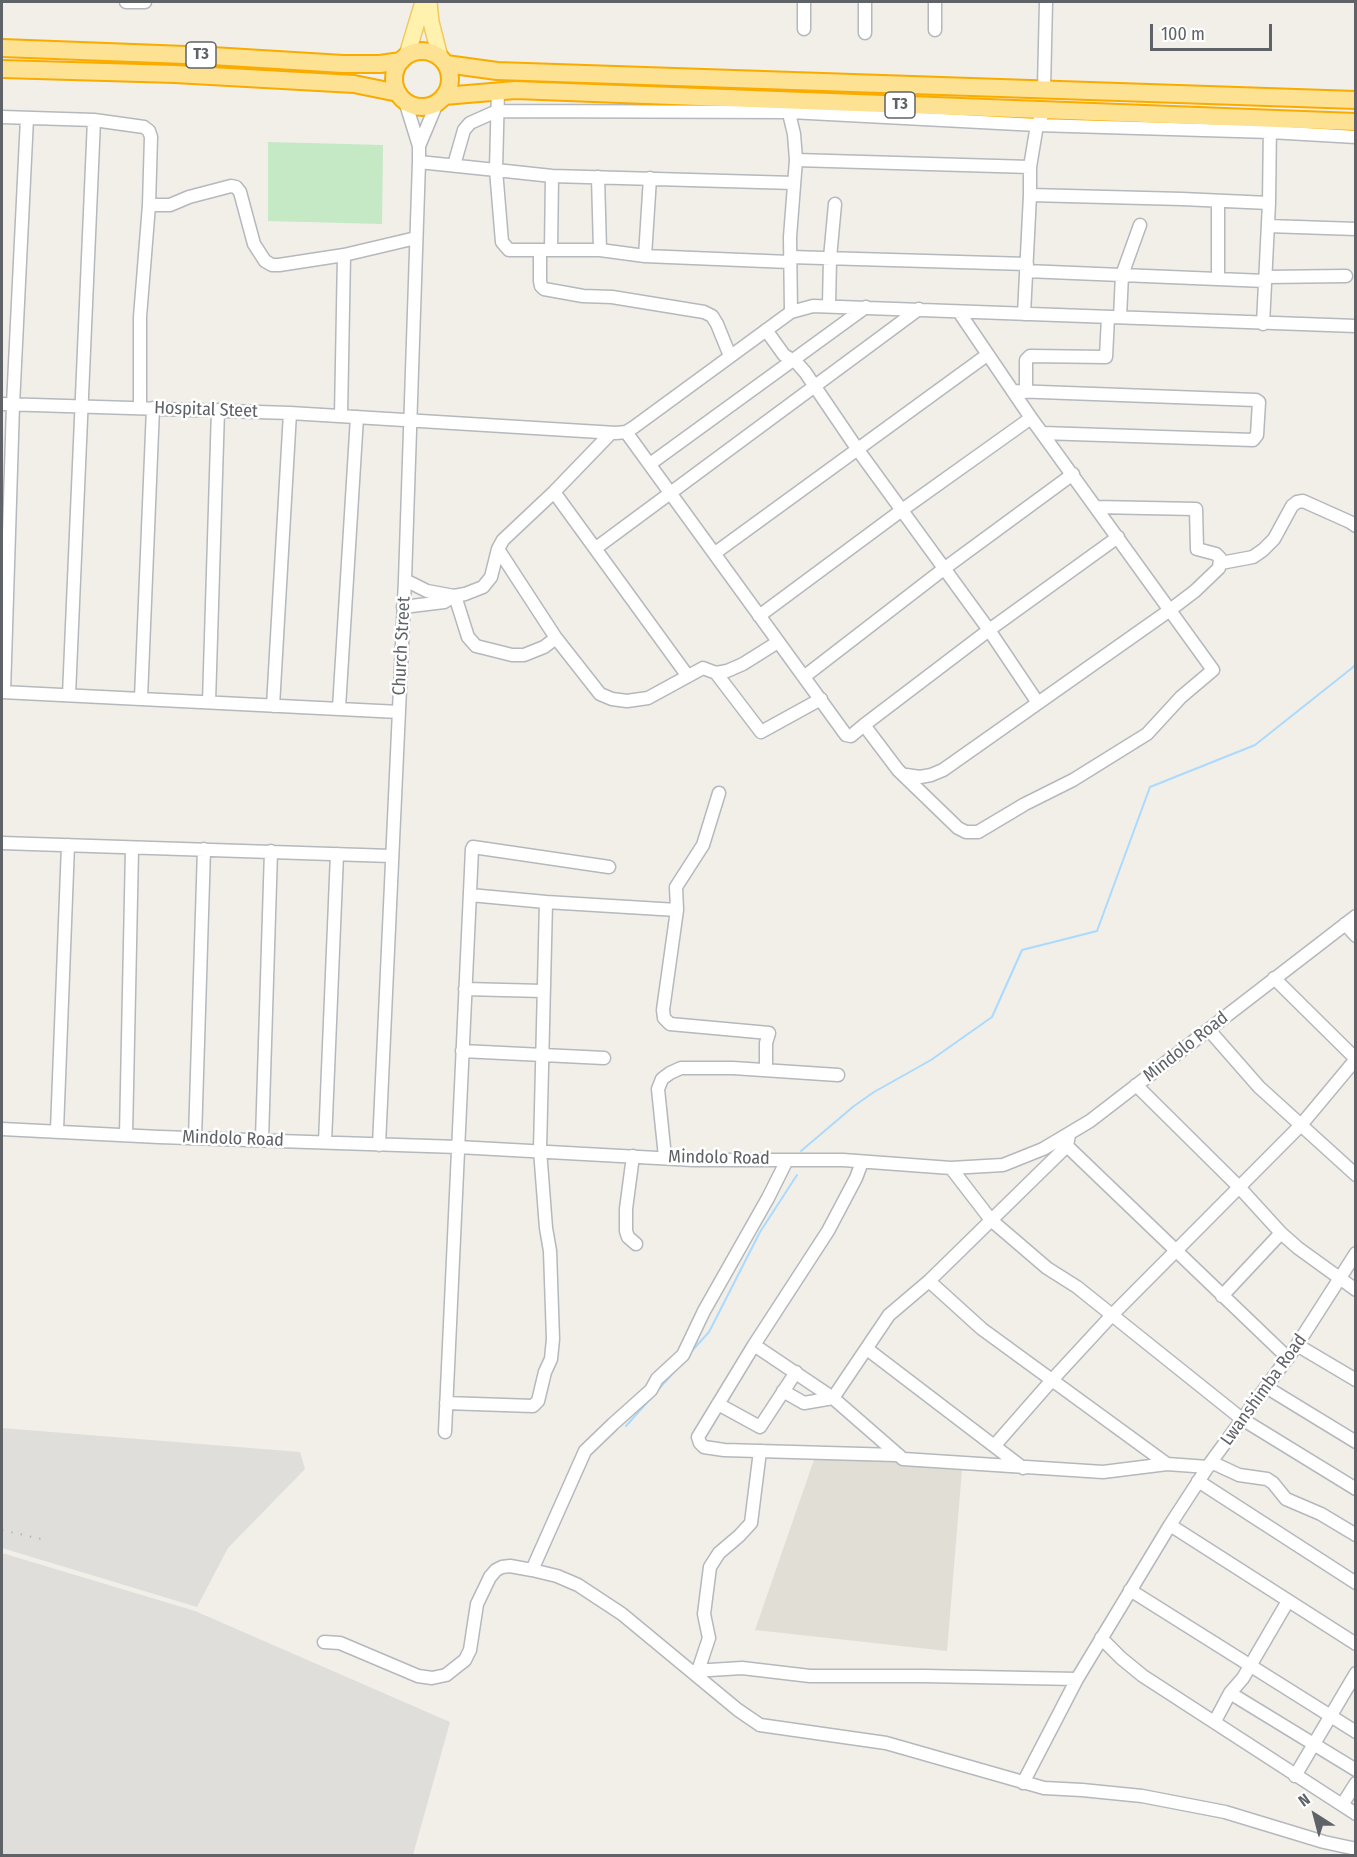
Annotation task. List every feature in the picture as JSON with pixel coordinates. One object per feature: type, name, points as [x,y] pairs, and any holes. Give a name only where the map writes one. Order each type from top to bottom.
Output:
[{"type":"highway","name":"T3","points":[[2,48],[212,56],[343,64],[380,64],[404,58]]},
{"type":"highway","points":[[424,51],[443,61],[450,80],[441,100],[420,107],[401,97],[394,76],[404,58],[424,51]]},
{"type":"highway","name":"T3","points":[[443,61],[497,71],[1356,100]]},
{"type":"highway","name":"T3","points":[[2,69],[175,74],[342,84],[377,88],[401,97]]},
{"type":"highway","name":"T3","points":[[441,100],[498,90],[788,107],[1045,110],[1270,124],[1356,122]]},
{"type":"main road","points":[[404,58],[423,2]]},
{"type":"main road","points":[[429,2],[431,22],[443,61]]},
{"type":"street","points":[[126,2],[145,2]]},
{"type":"street","points":[[804,2],[804,29]]},
{"type":"street","points":[[865,33],[866,2]]},
{"type":"street","points":[[935,2],[935,30]]},
{"type":"street","points":[[1044,88],[1046,2]]},
{"type":"street","points":[[498,90],[496,170],[502,242],[505,247],[515,251],[600,250],[645,256],[790,260],[830,258],[1218,279],[1346,276]]},
{"type":"street","points":[[401,97],[419,147]]},
{"type":"street","points":[[419,147],[441,100]]},
{"type":"street","points":[[788,107],[796,160],[790,260],[791,312]]},
{"type":"street","points":[[454,165],[464,130],[470,123],[497,111],[788,107],[1037,126],[1270,124],[1356,137]]},
{"type":"street","points":[[1024,314],[1030,167],[1037,126],[1045,110]]},
{"type":"street","points":[[2,117],[94,120],[144,127],[149,131],[151,137],[149,205],[140,317],[147,408],[141,698]]},
{"type":"street","points":[[27,118],[7,405],[3,692],[399,712]]},
{"type":"street","points":[[69,695],[94,120]]},
{"type":"street","points":[[1263,324],[1270,124]]},
{"type":"street","name":"Church Street","points":[[379,1145],[405,579],[419,147]]},
{"type":"street","points":[[796,160],[1030,167]]},
{"type":"street","points":[[419,162],[552,176],[794,183]]},
{"type":"street","points":[[552,176],[541,286],[544,289],[583,296],[612,297],[704,312],[712,316],[717,324],[730,356]]},
{"type":"street","points":[[598,177],[600,250]]},
{"type":"street","points":[[645,256],[650,178]]},
{"type":"street","points":[[149,205],[170,205],[189,197],[231,186],[236,187],[240,192],[254,244],[265,261],[272,265],[344,255],[416,238]]},
{"type":"street","points":[[1030,195],[1269,203]]},
{"type":"street","points":[[1218,201],[1218,279]]},
{"type":"street","points":[[829,306],[830,258],[835,204]]},
{"type":"street","points":[[1026,392],[1027,357],[1106,357],[1122,275],[1140,225]]},
{"type":"street","points":[[1268,226],[1356,229]]},
{"type":"street","points":[[341,416],[344,255]]},
{"type":"street","points":[[1118,537],[989,630],[850,736],[846,735],[627,432],[791,312],[813,306],[1356,326]]},
{"type":"street","points":[[650,464],[866,307]]},
{"type":"street","points":[[596,548],[919,309]]},
{"type":"street","points":[[864,725],[898,770],[906,775],[958,828],[966,832],[978,832],[1103,762],[1153,729],[1181,697],[1212,672],[987,355],[959,312]]},
{"type":"street","points":[[766,330],[784,355],[806,372],[858,450],[945,568],[1038,703]]},
{"type":"street","points":[[715,553],[987,355]]},
{"type":"street","points":[[1013,391],[1256,400],[1259,402],[1257,435],[1253,440],[1042,432]]},
{"type":"street","name":"Hospital Steet","points":[[7,405],[290,413],[611,433],[627,432]]},
{"type":"street","points":[[209,702],[218,410]]},
{"type":"street","points":[[273,706],[290,413]]},
{"type":"street","points":[[339,708],[357,417]]},
{"type":"street","points":[[759,616],[902,510],[1032,418]]},
{"type":"street","points":[[403,607],[444,602],[454,596],[483,587],[488,582],[503,540],[611,433]]},
{"type":"street","points":[[804,676],[1073,474]]},
{"type":"street","points":[[554,492],[687,675]]},
{"type":"street","points":[[1221,563],[1253,557],[1263,550],[1274,539],[1292,506],[1297,502],[1303,501],[1356,526]]},
{"type":"street","points":[[906,775],[920,777],[943,770],[1170,610],[1215,573],[1221,563],[1216,554],[1197,549],[1196,509],[1096,507]]},
{"type":"street","points":[[498,549],[556,638],[600,694],[612,699],[627,701],[648,698],[703,668],[716,673],[727,671],[743,664],[778,642]]},
{"type":"street","points":[[405,579],[427,591],[454,596]]},
{"type":"street","points":[[454,596],[468,637],[476,646],[512,655],[524,655],[544,647],[556,638]]},
{"type":"street","points":[[716,673],[761,732],[821,699]]},
{"type":"street","points":[[719,793],[704,845],[676,887],[677,909],[663,1010],[664,1018],[670,1024],[769,1033],[766,1043],[766,1070]]},
{"type":"street","points":[[2,843],[392,856]]},
{"type":"street","points":[[57,1130],[68,845]]},
{"type":"street","points":[[445,1432],[473,847],[609,867]]},
{"type":"street","points":[[126,1135],[132,849]]},
{"type":"street","points":[[195,1138],[204,849]]},
{"type":"street","points":[[262,1139],[271,851]]},
{"type":"street","points":[[325,1142],[337,854]]},
{"type":"street","points":[[470,895],[546,902],[677,909]]},
{"type":"street","points":[[446,1402],[533,1406],[538,1401],[550,1359],[553,1339],[551,1261],[540,1150],[546,902]]},
{"type":"street","name":"Mindolo Road","points":[[2,1129],[379,1145],[458,1146],[721,1160],[862,1162],[951,1168],[1003,1165],[1068,1141],[1136,1085],[1356,916]]},
{"type":"street","points":[[1345,924],[1356,936]]},
{"type":"street","points":[[995,1445],[1112,1315],[1301,1125],[1356,1059],[1274,978]]},
{"type":"street","points":[[465,989],[543,991]]},
{"type":"street","points":[[1209,1030],[1245,1072],[1356,1175]]},
{"type":"street","points":[[462,1051],[604,1058]]},
{"type":"street","points":[[665,1157],[658,1089],[662,1079],[670,1073],[681,1068],[838,1075]]},
{"type":"street","points":[[1136,1085],[1239,1187],[1281,1233],[1356,1290]]},
{"type":"street","points":[[783,1391],[804,1403],[833,1398],[889,1315],[929,1281],[991,1221],[1068,1141],[1222,1296],[1288,1358]]},
{"type":"street","points":[[633,1156],[626,1209],[626,1231],[628,1237],[636,1244]]},
{"type":"street","points":[[532,1570],[585,1451],[651,1390],[657,1379],[683,1355],[704,1311],[787,1160]]},
{"type":"street","points":[[862,1162],[828,1231],[698,1437],[704,1447],[724,1450],[896,1455]]},
{"type":"street","points":[[951,1168],[991,1221],[1047,1268],[1077,1287],[1242,1419],[1356,1489]]},
{"type":"street","points":[[1222,1296],[1281,1233]]},
{"type":"street","name":"Lwanshimba Road","points":[[1023,1783],[1077,1679],[1170,1525],[1198,1481],[1297,1346],[1356,1253]]},
{"type":"street","points":[[929,1281],[982,1329],[1167,1464]]},
{"type":"street","points":[[754,1345],[833,1398],[896,1455],[910,1461],[1104,1472],[1167,1464],[1210,1465],[1239,1475],[1266,1479],[1286,1499],[1320,1514],[1356,1535]]},
{"type":"street","points":[[1297,1346],[1356,1380]]},
{"type":"street","points":[[867,1349],[1023,1468]]},
{"type":"street","points":[[718,1404],[760,1426],[796,1372]]},
{"type":"street","points":[[1266,1387],[1356,1442]]},
{"type":"street","points":[[695,1671],[709,1638],[704,1614],[710,1567],[719,1553],[740,1536],[751,1523],[760,1451]]},
{"type":"street","points":[[1198,1481],[1356,1583]]},
{"type":"street","points":[[1170,1525],[1356,1644]]},
{"type":"street","points":[[324,1642],[340,1643],[418,1676],[432,1678],[446,1675],[465,1660],[470,1650],[477,1604],[490,1576],[502,1567],[532,1570],[557,1576],[578,1585],[622,1614],[695,1671],[738,1710],[760,1725],[886,1743],[1044,1788],[1142,1796],[1225,1812],[1324,1842],[1356,1849]]},
{"type":"street","points":[[1130,1590],[1356,1732]]},
{"type":"street","points":[[1215,1721],[1288,1601]]},
{"type":"street","points":[[1101,1638],[1134,1669],[1356,1814]]},
{"type":"street","points":[[695,1671],[742,1668],[810,1677],[924,1676],[1077,1679]]},
{"type":"street","points":[[1295,1776],[1356,1673]]},
{"type":"street","points":[[1230,1693],[1356,1770]]},
{"type":"street","points":[[1342,1805],[1356,1783]]},
{"type":"shaded area","points":[[2,1428],[300,1452],[305,1469],[228,1548],[197,1607],[2,1548]]},
{"type":"shaded area","points":[[817,1451],[962,1470],[947,1651],[755,1630]]},
{"type":"shaded area","points":[[2,1553],[195,1611],[450,1722],[413,1855],[2,1855]]},
{"type":"green space","points":[[268,142],[383,145],[382,224],[268,221]]},
{"type":"waterway","points":[[801,1151],[854,1106],[931,1060],[992,1017],[1022,950],[1097,931],[1150,787],[1255,745],[1356,664]]},
{"type":"waterway","points":[[689,1354],[709,1332],[760,1232],[797,1175]]},
{"type":"waterway","points":[[656,1392],[676,1370]]},
{"type":"waterway","points":[[626,1426],[652,1397]]},
{"type":"railway","points":[[2,1530],[41,1539]]}]
